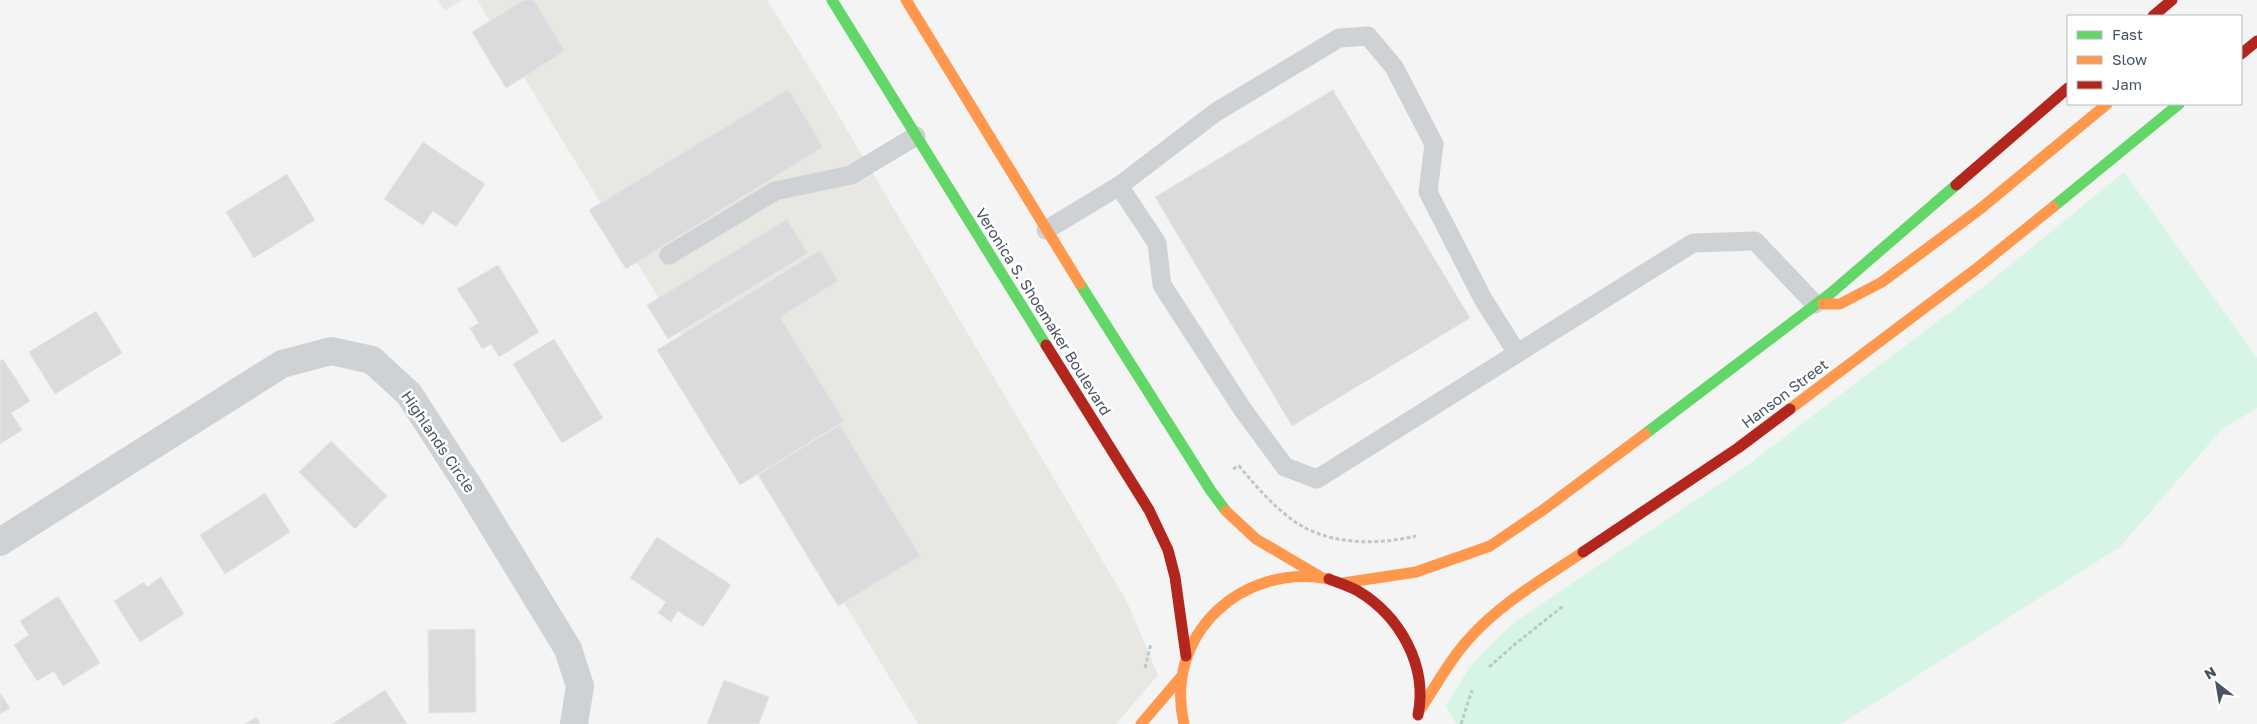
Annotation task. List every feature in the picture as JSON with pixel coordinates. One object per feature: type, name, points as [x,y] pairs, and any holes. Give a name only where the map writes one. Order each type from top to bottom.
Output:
[{"type":"street","name":"Veronica S. Shoemaker Boulevard","points":[[832,0],[1149,510],[1168,550],[1175,577],[1186,656]]},
{"type":"street","points":[[906,0],[1046,230],[1211,492],[1226,510],[1256,539],[1319,576]]},
{"type":"street","points":[[2154,15],[2172,0]]},
{"type":"street","name":"Hanson Street","points":[[1343,583],[1416,572],[1490,546],[1668,418],[1815,304],[2067,89]]},
{"type":"street","points":[[1815,304],[1840,304],[1882,282],[1980,209],[2105,105]]},
{"type":"street","name":"Hanson Street","points":[[1419,711],[1435,689],[1454,656],[1473,634],[1503,606],[1746,442],[1976,269],[2178,105]]},
{"type":"street","name":"Highlands Circle","points":[[0,542],[282,364],[331,351],[372,360],[409,394],[471,490],[568,649],[580,686],[574,724]]},
{"type":"street","name":"Hanson Street","points":[[1184,724],[1180,711],[1181,677],[1186,656],[1202,626],[1224,602],[1253,584],[1286,576],[1319,576],[1343,583],[1371,598],[1394,620],[1411,648],[1419,679],[1419,711],[1415,724]]},
{"type":"street","name":"Hanson Street","points":[[1142,724],[1181,677]]},
{"type":"lane","points":[[1046,230],[1119,186],[1216,112],[1340,38],[1368,36],[1394,67],[1434,144],[1428,192],[1483,299],[1517,353]]},
{"type":"lane","points":[[669,255],[775,191],[851,175],[916,136]]},
{"type":"lane","points":[[1119,186],[1157,243],[1162,285],[1243,410],[1285,467],[1317,479],[1693,243],[1755,241],[1815,304]]},
{"type":"path","points":[[1229,471],[1239,466],[1274,503],[1299,524],[1333,539],[1392,542],[1420,536]]},
{"type":"path","points":[[1484,674],[1514,645],[1569,602]]},
{"type":"path","points":[[1144,671],[1151,644],[1151,635]]},
{"type":"path","points":[[1461,724],[1472,689]]},
{"type":"shaded area","points":[[438,0],[462,0],[445,11]]},
{"type":"shaded area","points":[[477,0],[767,0],[824,91],[1127,602],[1158,675],[1116,724],[918,724]]},
{"type":"green space","points":[[2124,172],[2257,358],[2257,408],[2222,429],[2120,547],[1841,724],[1456,724],[1446,706],[1469,668],[1515,622],[1749,464],[1987,284]]},
{"type":"building","points":[[524,0],[534,0],[565,51],[506,88],[472,32]]},
{"type":"building","points":[[788,89],[823,147],[626,269],[589,210]]},
{"type":"building","points":[[1333,90],[1470,318],[1292,426],[1155,197]]},
{"type":"building","points":[[423,142],[485,184],[456,227],[433,211],[423,225],[384,199]]},
{"type":"building","points":[[287,174],[315,220],[254,258],[226,212]]},
{"type":"building","points":[[787,219],[808,253],[668,339],[647,305]]},
{"type":"building","points":[[820,250],[838,281],[780,317],[844,421],[740,485],[657,350]]},
{"type":"building","points":[[498,265],[539,332],[499,357],[491,344],[482,349],[470,328],[479,323],[457,289]]},
{"type":"building","points":[[96,311],[122,353],[55,394],[29,352]]},
{"type":"building","points":[[554,339],[603,418],[562,443],[513,364]]},
{"type":"building","points":[[3,359],[30,401],[11,413],[22,430],[0,444],[0,361]]},
{"type":"building","points":[[840,425],[920,556],[838,606],[758,475]]},
{"type":"building","points":[[331,441],[387,496],[355,529],[299,472]]},
{"type":"building","points":[[265,493],[290,532],[225,574],[200,535]]},
{"type":"building","points":[[657,537],[731,585],[703,627],[678,611],[671,622],[658,613],[666,602],[630,578]]},
{"type":"building","points":[[161,577],[184,614],[140,642],[114,601],[144,582],[147,587]]},
{"type":"building","points":[[58,596],[100,663],[63,686],[54,671],[37,681],[14,645],[29,635],[20,621]]},
{"type":"building","points":[[475,629],[476,712],[429,713],[428,630]]},
{"type":"building","points":[[724,680],[769,697],[759,724],[707,724]]},
{"type":"building","points":[[385,690],[407,724],[332,724]]},
{"type":"building","points":[[0,693],[10,708],[0,714]]},
{"type":"building","points":[[256,717],[260,724],[245,724]]},
{"type":"traffic: fast","points":[[832,0],[1046,345]]},
{"type":"traffic: fast","points":[[2053,207],[2178,105]]},
{"type":"traffic: fast","points":[[1645,434],[1831,293],[1956,185]]},
{"type":"traffic: fast","points":[[1080,284],[1211,491],[1226,511]]},
{"type":"traffic: slow","points":[[906,0],[1080,284]]},
{"type":"traffic: slow","points":[[1823,304],[1840,304],[1882,282],[1980,209],[2106,105]]},
{"type":"traffic: slow","points":[[1790,409],[1976,269],[2053,207]]},
{"type":"traffic: slow","points":[[1343,583],[1416,572],[1490,546],[1543,510],[1645,434]]},
{"type":"traffic: slow","points":[[1226,511],[1256,539],[1319,576]]},
{"type":"traffic: slow","points":[[1419,711],[1467,641],[1493,615],[1583,552]]},
{"type":"traffic: slow","points":[[1184,724],[1181,692],[1186,661],[1198,635],[1216,612],[1239,594],[1267,582],[1297,577],[1329,579]]},
{"type":"traffic: slow","points":[[1141,724],[1181,677]]},
{"type":"traffic: jam","points":[[2154,15],[2172,0]]},
{"type":"traffic: jam","points":[[2242,53],[2257,41]]},
{"type":"traffic: jam","points":[[1956,185],[2067,89]]},
{"type":"traffic: jam","points":[[1046,345],[1149,510],[1168,550],[1175,577],[1186,656]]},
{"type":"traffic: jam","points":[[1583,552],[1738,448],[1790,409]]},
{"type":"traffic: jam","points":[[1329,579],[1355,589],[1373,601],[1398,628],[1408,644],[1419,678],[1420,697],[1418,715]]}]
